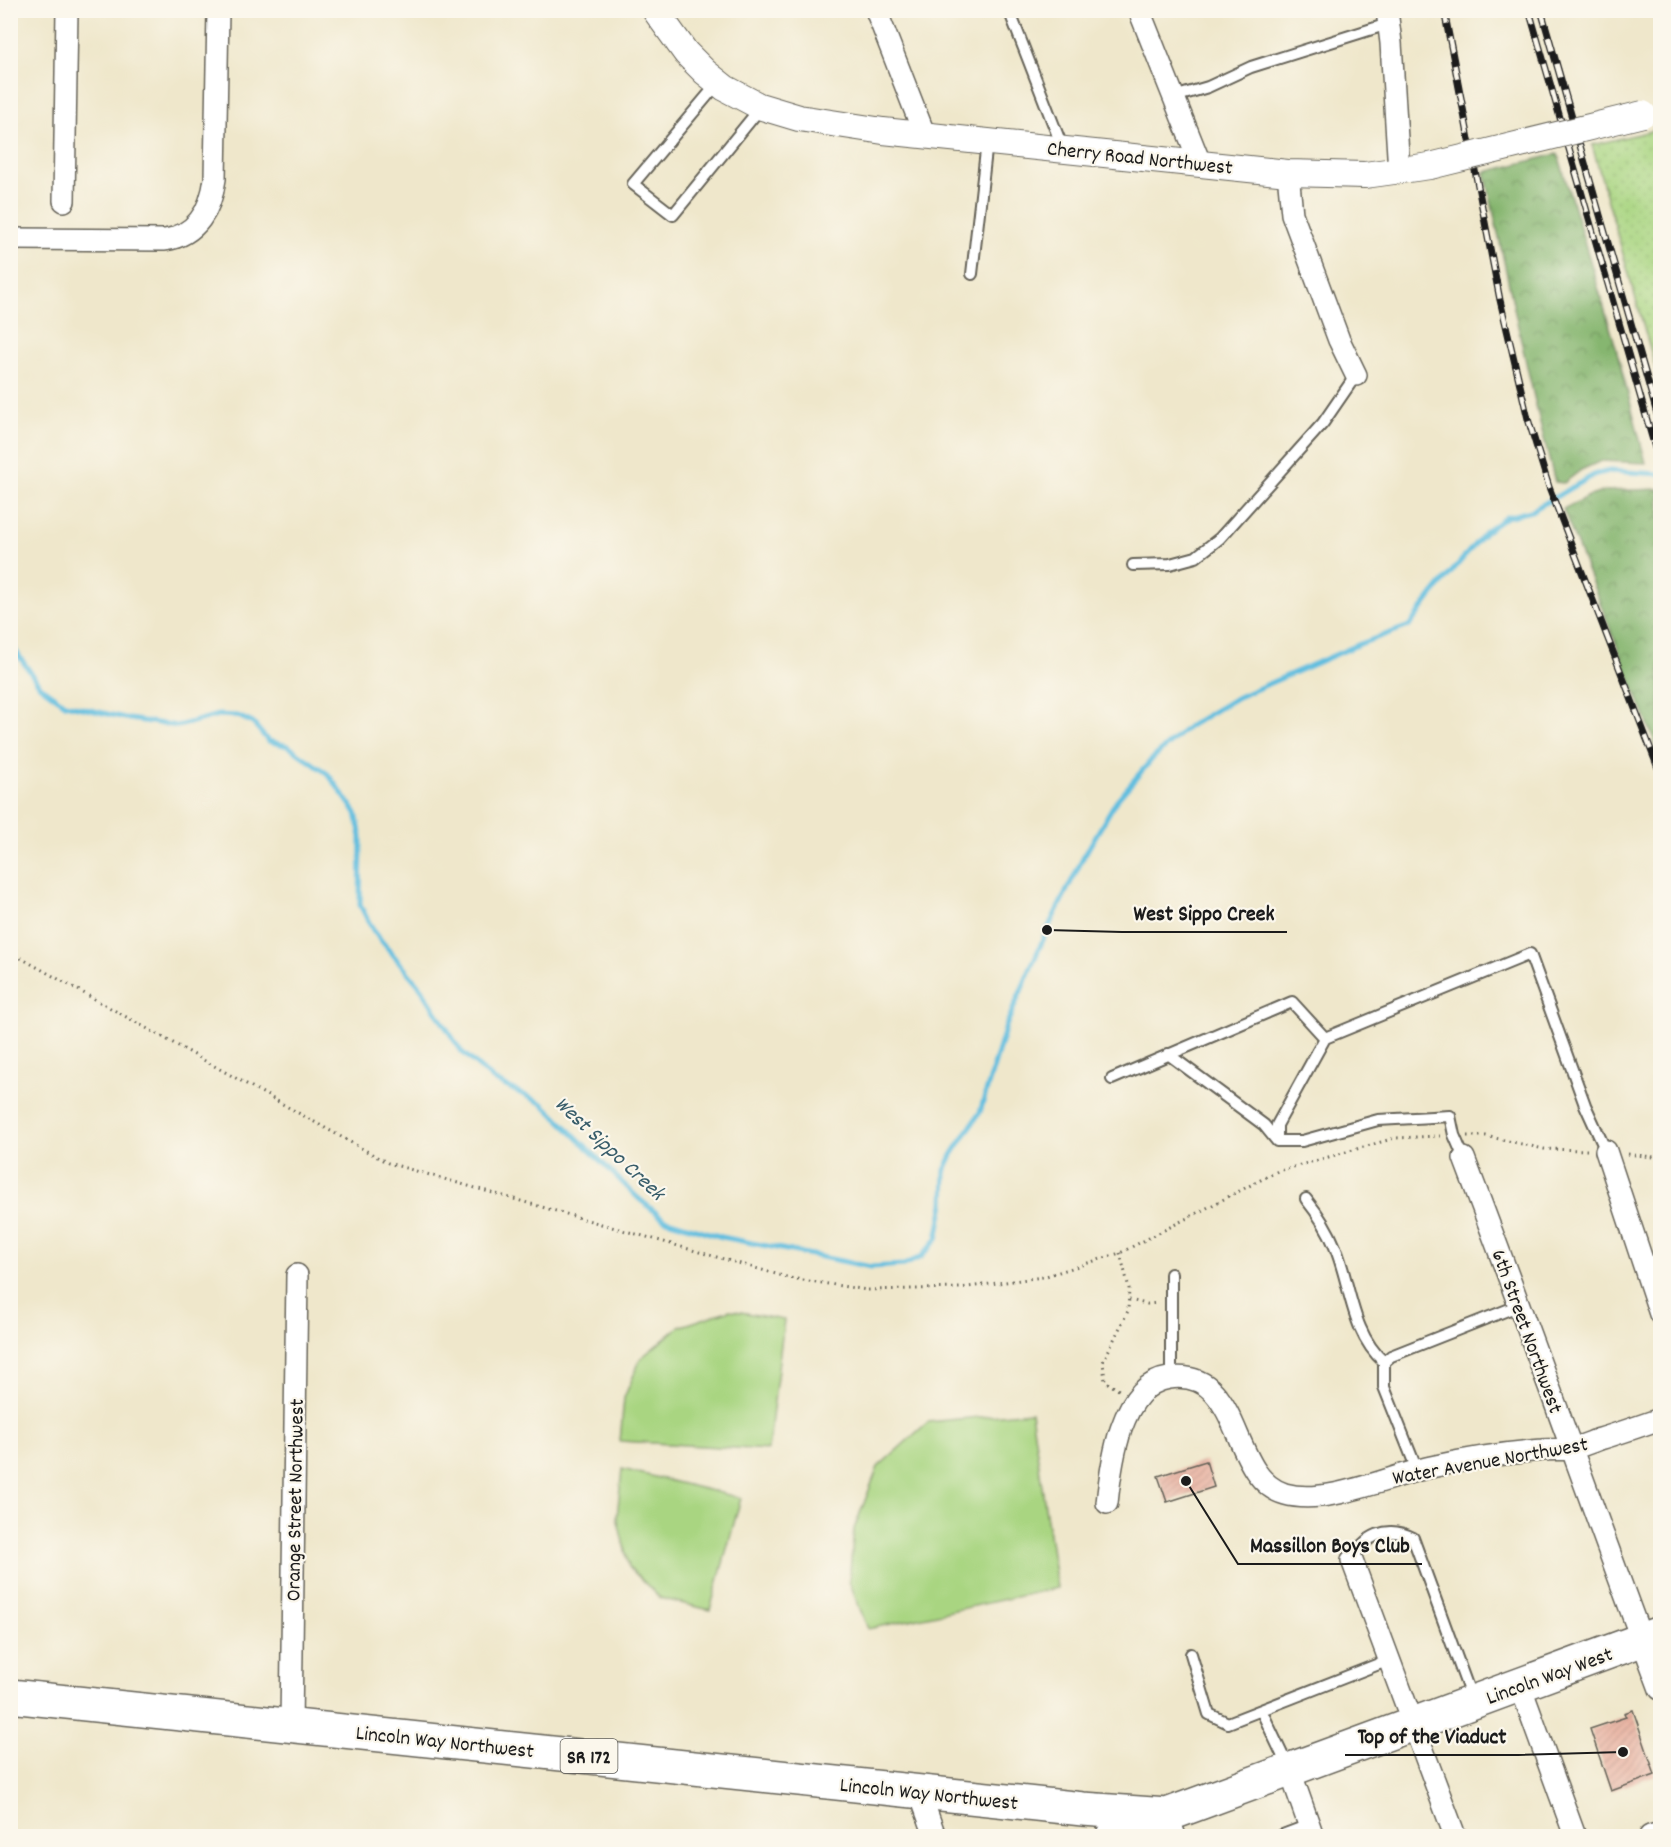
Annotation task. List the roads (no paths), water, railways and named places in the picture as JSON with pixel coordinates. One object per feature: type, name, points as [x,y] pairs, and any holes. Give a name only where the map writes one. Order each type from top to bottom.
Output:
[{"type":"main road","name":"Lincoln Way West","points":[[1171,1826],[1290,1771],[1651,1637]]},
{"type":"main road","name":"Lincoln Way Northwest","points":[[10,1696],[1083,1809],[1171,1826]]},
{"type":"main road","points":[[1112,1836],[1171,1826]]},
{"type":"street","points":[[64,201],[67,10]]},
{"type":"street","points":[[10,239],[157,241],[181,236],[195,225],[211,201],[215,179],[218,10]]},
{"type":"street","name":"Cherry Road Northwest","points":[[655,10],[686,52],[718,82],[736,95],[799,118],[987,142],[1288,173],[1365,175],[1430,166],[1652,111]]},
{"type":"street","points":[[876,10],[926,135]]},
{"type":"street","points":[[1139,10],[1200,163]]},
{"type":"street","points":[[1387,17],[1400,171]]},
{"type":"street","points":[[1288,173],[1292,214],[1339,340],[1356,375]]},
{"type":"street","points":[[1606,1151],[1660,1314]]},
{"type":"street","name":"6th Street Northwest","points":[[1464,1158],[1520,1305],[1571,1449],[1651,1637],[1660,1689]]},
{"type":"street","name":"Orange Street Northwest","points":[[291,1725],[297,1275]]},
{"type":"street","points":[[1107,1503],[1116,1442],[1136,1401],[1157,1381],[1171,1378]]},
{"type":"street","name":"Water Avenue Northwest","points":[[1171,1378],[1187,1378],[1197,1381],[1216,1395],[1231,1419],[1259,1478],[1269,1487],[1285,1494],[1317,1497],[1417,1470],[1483,1458],[1543,1450],[1571,1449],[1660,1419]]},
{"type":"street","points":[[1352,1560],[1455,1836]]},
{"type":"street","points":[[1520,1685],[1575,1836]]},
{"type":"street","points":[[1290,1771],[1311,1831]]},
{"type":"street","points":[[919,1791],[935,1836]]},
{"type":"street","points":[[1650,1836],[1660,1833]]},
{"type":"lane","points":[[1009,10],[1063,149]]},
{"type":"lane","points":[[1174,97],[1208,87],[1251,67],[1356,33],[1387,17]]},
{"type":"lane","points":[[718,82],[633,184],[673,215],[762,106]]},
{"type":"lane","points":[[972,274],[987,142]]},
{"type":"lane","points":[[1133,565],[1170,564],[1196,557],[1220,538],[1323,423],[1356,375]]},
{"type":"lane","points":[[1277,1141],[1277,1125],[1325,1038],[1530,954],[1585,1105],[1606,1151]]},
{"type":"lane","points":[[1112,1079],[1292,1002],[1325,1038]]},
{"type":"lane","points":[[1168,1054],[1264,1125],[1277,1141]]},
{"type":"lane","points":[[1277,1141],[1302,1141],[1378,1120],[1450,1116],[1454,1135],[1464,1158]]},
{"type":"lane","points":[[1306,1199],[1325,1225],[1335,1246],[1367,1342],[1373,1352],[1384,1362]]},
{"type":"lane","points":[[1171,1274],[1171,1378]]},
{"type":"lane","points":[[1417,1470],[1384,1387],[1384,1362],[1390,1356],[1520,1305]]},
{"type":"lane","points":[[1352,1560],[1362,1544],[1378,1534],[1394,1532],[1413,1538],[1474,1703]]},
{"type":"lane","points":[[1191,1654],[1209,1714],[1228,1723],[1389,1660]]},
{"type":"lane","points":[[1262,1710],[1290,1771]]},
{"type":"lane","points":[[1280,1836],[1311,1831]]},
{"type":"waterway","name":"West Sippo Creek","points":[[10,643],[40,686],[65,704],[129,719],[178,726],[218,715],[238,716],[253,723],[268,741],[288,746],[328,774],[356,813],[361,837],[360,905],[374,932],[421,988],[461,1051],[495,1081],[543,1104],[638,1198],[664,1219],[722,1237],[871,1267],[904,1265],[921,1257],[937,1239],[944,1203],[945,1170],[980,1112],[1006,1026],[1047,930],[1084,856],[1116,801],[1153,758],[1189,726],[1236,698],[1360,644],[1409,626],[1485,532],[1506,517],[1531,511],[1596,474],[1610,471],[1660,474]]},
{"type":"railway","points":[[1444,10],[1500,300],[1528,419],[1549,487],[1660,773]]},
{"type":"railway","points":[[1529,10],[1660,465]]},
{"type":"railway","points":[[1541,10],[1660,424]]},
{"type":"place","name":"West Sippo Creek","points":[[1047,930]]},
{"type":"place","name":"Massillon Boys Club","points":[[1186,1481]]},
{"type":"place","name":"Top of the Viaduct","points":[[1623,1752]]}]
